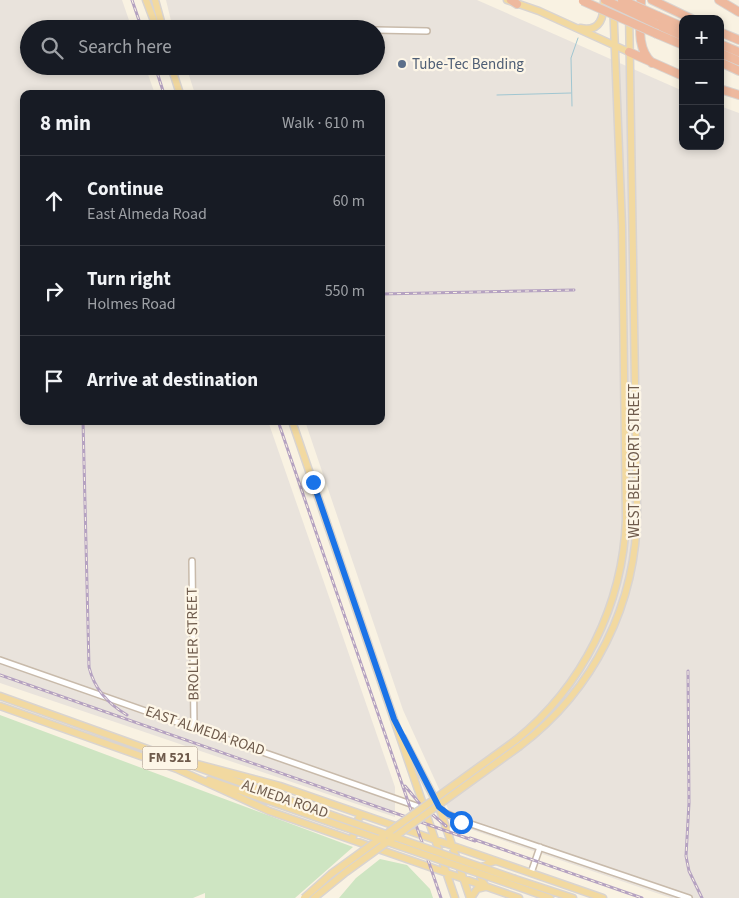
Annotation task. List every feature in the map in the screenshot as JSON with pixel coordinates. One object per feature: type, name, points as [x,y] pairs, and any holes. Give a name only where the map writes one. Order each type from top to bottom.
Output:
[{"type":"highway","points":[[609,0],[657,20],[679,26]]},
{"type":"highway","points":[[641,0],[640,44],[645,56],[652,63]]},
{"type":"highway","points":[[719,0],[739,12]]},
{"type":"highway","points":[[582,1],[679,43]]},
{"type":"highway","points":[[626,1],[679,34]]},
{"type":"highway","points":[[655,1],[684,15]]},
{"type":"highway","points":[[724,34],[739,40]]},
{"type":"highway","points":[[724,46],[739,52]]},
{"type":"highway","points":[[629,52],[679,74]]},
{"type":"highway","points":[[724,55],[739,62]]},
{"type":"highway","points":[[724,64],[739,70]]},
{"type":"highway","points":[[724,90],[739,95]]},
{"type":"main road","points":[[146,0],[154,20]]},
{"type":"main road","points":[[155,0],[161,20]]},
{"type":"main road","points":[[574,27],[584,29],[597,26],[603,18],[609,0]]},
{"type":"main road","name":"WEST BELLFORT STREET","points":[[304,898],[331,874],[518,743],[576,675],[597,638],[612,602],[621,567],[625,530],[624,365],[619,150],[614,46],[609,0]]},
{"type":"main road","points":[[511,1],[629,52]]},
{"type":"main road","name":"WEST BELLFORT STREET","points":[[314,898],[561,710],[587,678],[608,641],[622,605],[631,568],[637,522],[629,52],[626,1]]},
{"type":"main road","points":[[174,75],[179,90]]},
{"type":"main road","points":[[619,150],[630,150]]},
{"type":"main road","points":[[624,365],[634,366]]},
{"type":"main road","points":[[293,425],[455,898]]},
{"type":"main road","points":[[612,602],[622,605]]},
{"type":"main road","name":"ALMEDA ROAD","points":[[0,696],[164,755],[339,822]]},
{"type":"main road","name":"ALMEDA ROAD","points":[[0,706],[177,769],[514,882],[573,898]]},
{"type":"main road","points":[[394,719],[439,807],[471,898]]},
{"type":"main road","points":[[164,755],[264,781],[603,898]]},
{"type":"main road","points":[[177,769],[254,805],[519,898]]},
{"type":"main road","points":[[349,839],[357,813]]},
{"type":"main road","points":[[416,834],[425,829],[429,819]]},
{"type":"main road","points":[[486,886],[481,880],[481,870],[485,864],[496,860]]},
{"type":"main road","name":"ALMEDA ROAD","points":[[514,882],[550,898]]},
{"type":"main road","points":[[471,898],[477,889],[486,886]]},
{"type":"street","points":[[385,30],[427,31]]},
{"type":"street","name":"BROLLIER STREET","points":[[192,561],[194,726]]},
{"type":"street","name":"EAST ALMEDA ROAD","points":[[0,660],[194,726],[426,809]]},
{"type":"street","points":[[410,802],[419,792]]},
{"type":"street","points":[[439,807],[448,814],[468,822],[689,898]]},
{"type":"street","points":[[449,835],[456,824],[468,822]]},
{"type":"street","points":[[531,873],[540,847]]},
{"type":"shaded area","points":[[0,0],[122,0],[129,20],[20,20],[20,75],[148,75],[154,90],[20,90],[20,425],[269,425],[395,787],[395,817],[0,683]]},
{"type":"shaded area","points":[[166,0],[477,0],[679,89],[679,150],[724,150],[724,107],[739,113],[739,898],[671,898],[455,824],[403,710],[306,425],[385,425],[385,90],[194,90],[189,75],[385,75],[385,20],[171,20]]},
{"type":"green space","points":[[0,715],[353,847],[295,898],[205,898],[205,893],[193,898],[0,898]]},
{"type":"green space","points":[[380,859],[407,865],[430,889],[433,898],[339,898],[356,878]]},
{"type":"waterway","points":[[572,106],[571,58],[578,38]]},
{"type":"waterway","points":[[497,95],[571,93]]},
{"type":"railway","points":[[132,0],[139,20]]},
{"type":"railway","points":[[158,75],[163,90]]},
{"type":"railway","points":[[385,294],[574,290]]},
{"type":"railway","points":[[83,425],[89,667],[98,689],[108,701],[127,715]]},
{"type":"railway","points":[[279,425],[441,898]]},
{"type":"railway","points":[[688,671],[689,803],[686,856],[689,871],[702,898]]},
{"type":"railway","points":[[0,675],[475,841]]},
{"type":"railway","points":[[405,786],[420,804],[446,826]]},
{"type":"railway","points":[[470,838],[642,898]]},
{"type":"place","name":"Tube-Tec Bending","points":[[402,64]]},
{"type":"route","points":[[313,482],[394,719],[439,807],[448,814],[468,822],[461,822]]}]
